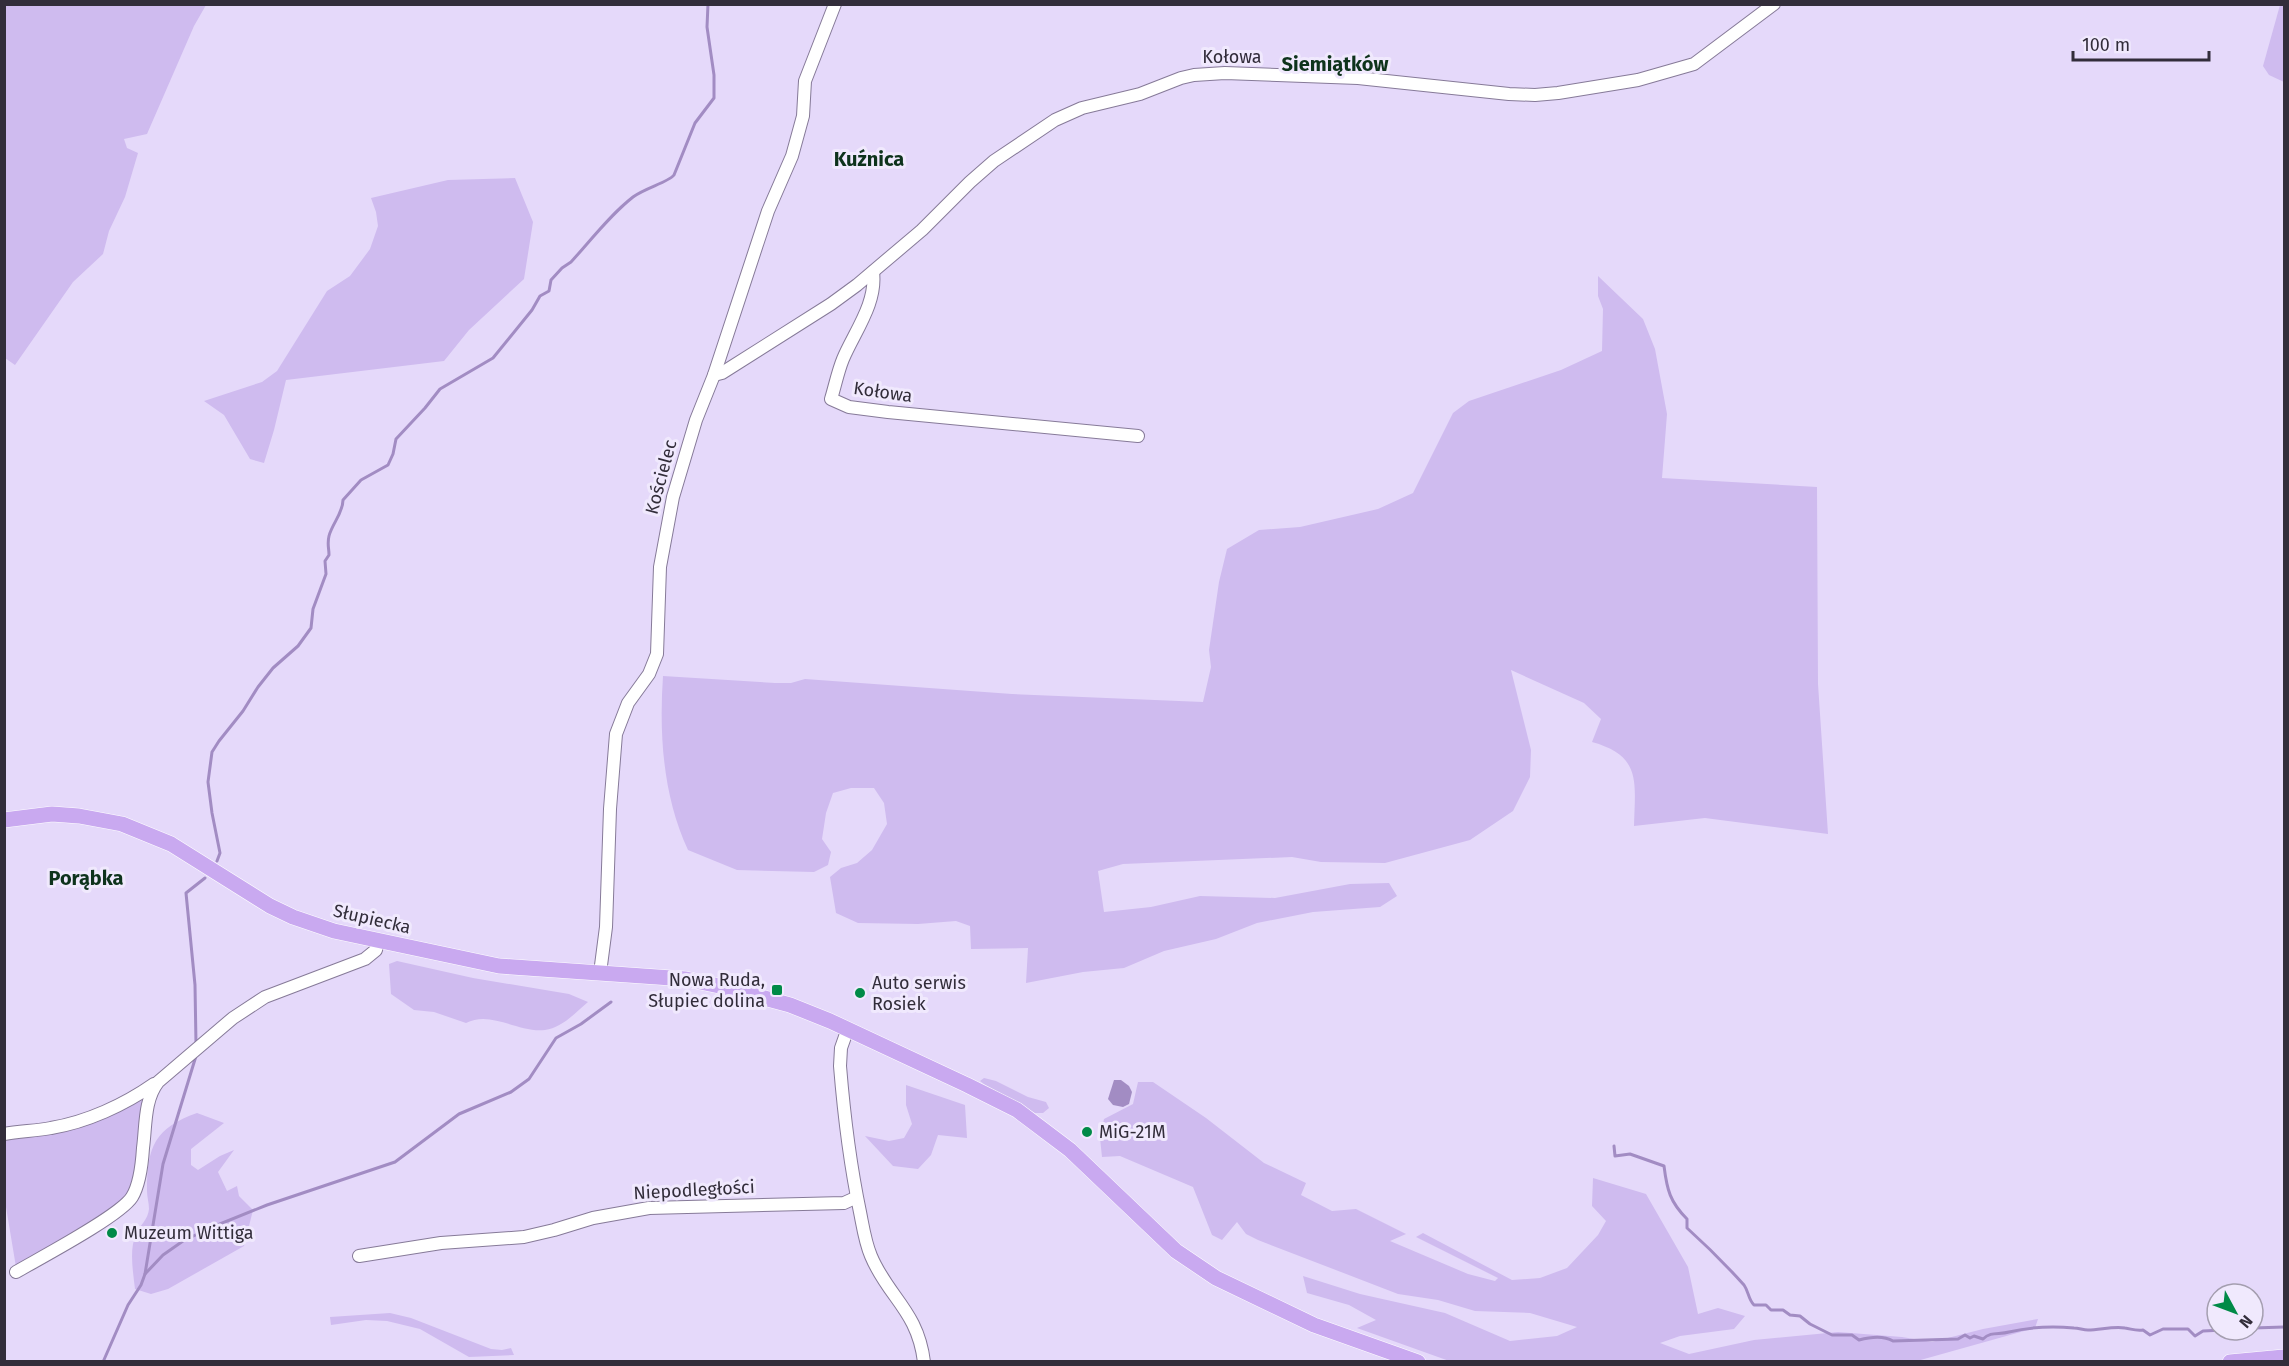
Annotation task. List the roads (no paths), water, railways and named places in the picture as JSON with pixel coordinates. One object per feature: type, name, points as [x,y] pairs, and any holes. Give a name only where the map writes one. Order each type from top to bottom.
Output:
[{"type":"main road","name":"Słupiecka","points":[[4,820],[52,814],[79,816],[122,824],[171,843],[270,906],[293,917],[334,931],[499,966],[686,980],[755,994],[790,1005],[830,1021],[1017,1110],[1070,1150],[1176,1251],[1216,1278],[1314,1325],[1418,1362]]},
{"type":"main road","points":[[2230,1362],[2284,1357]]},
{"type":"street","name":"Kościelec","points":[[600,973],[606,927],[610,809],[616,734],[628,703],[649,674],[657,654],[660,567],[665,531],[684,458],[768,211],[792,156],[803,116],[805,81],[835,4]]},
{"type":"street","name":"Kołowa","points":[[714,375],[722,373],[831,304],[922,230],[983,169],[1046,125],[1082,108],[1132,96],[1181,78],[1225,73],[1340,77],[1482,93],[1535,95],[1557,93],[1638,80],[1694,64],[1774,4]]},
{"type":"street","name":"Kołowa","points":[[873,272],[875,285],[872,297],[841,362],[831,399],[849,407],[888,412],[1138,436]]},
{"type":"street","points":[[4,1134],[52,1128],[91,1116],[123,1102],[158,1082],[249,1007],[265,997],[365,959],[376,950],[378,941]]},
{"type":"street","points":[[847,1031],[841,1048],[840,1066],[855,1198],[864,1238],[872,1259],[909,1315],[922,1345],[924,1362]]},
{"type":"street","points":[[16,1272],[125,1206],[131,1199],[142,1159],[149,1097],[158,1082]]},
{"type":"street","name":"Niepodległości","points":[[359,1256],[441,1243],[524,1237],[625,1211],[844,1203],[855,1198]]},
{"type":"waterway","points":[[217,861],[220,853],[208,782],[212,752],[273,668],[298,646],[311,628],[313,609],[326,574],[325,561],[329,555],[329,536],[343,500],[361,480],[388,465],[396,439],[440,389],[493,358],[532,310],[540,296],[549,291],[551,280],[571,262],[616,212],[633,197],[674,175],[695,123],[714,98],[714,75],[707,27],[708,4]]},
{"type":"waterway","points":[[196,1044],[195,985],[186,893],[205,878]]},
{"type":"waterway","points":[[145,1274],[163,1255],[183,1241],[210,1228],[267,1205],[395,1162],[459,1114],[511,1092],[529,1079],[556,1038],[581,1024],[611,1002]]},
{"type":"waterway","points":[[103,1362],[128,1305],[145,1274],[163,1164],[196,1056]]},
{"type":"waterway","points":[[1614,1146],[1615,1156],[1630,1154],[1664,1166],[1670,1195],[1687,1219],[1687,1228],[1744,1285],[1754,1305],[1766,1305],[1771,1310],[1783,1310],[1790,1315],[1800,1316],[1832,1335],[1852,1335],[1859,1340],[1881,1337],[1893,1341],[1958,1339],[1965,1335],[1970,1338],[1974,1336],[1983,1339],[1992,1334],[2049,1327],[2088,1330],[2120,1328],[2143,1330],[2150,1335],[2163,1329],[2188,1329],[2195,1336],[2205,1331]]},
{"type":"waterway","points":[[2265,1328],[2284,1327]]},
{"type":"place","name":"Nowa Ruda, Słupiec dolina","points":[[777,990]]},
{"type":"place","name":"Auto serwis Rosiek","points":[[860,993]]},
{"type":"place","name":"MiG-21M","points":[[1087,1132]]},
{"type":"place","name":"Muzeum Wittiga","points":[[112,1233]]},
{"type":"district","name":"Siemiątków","points":[[1335,64]]},
{"type":"district","name":"Kuźnica","points":[[869,159]]},
{"type":"district","name":"Porąbka","points":[[86,878]]}]
